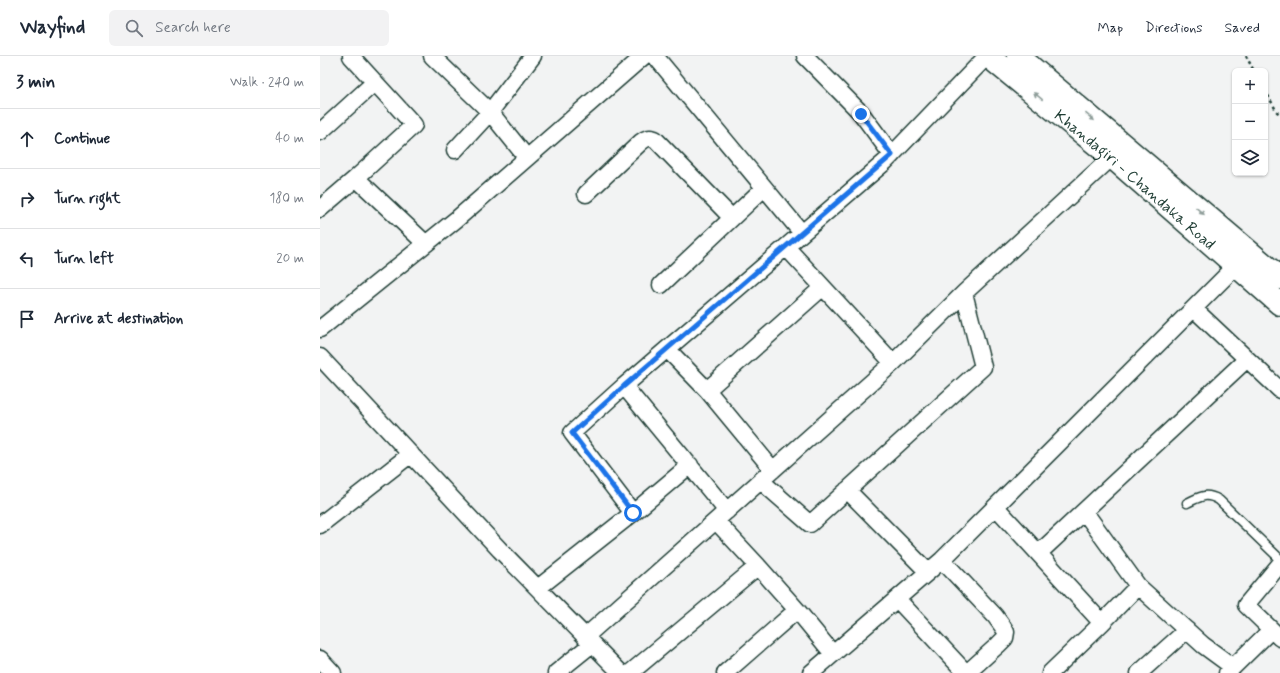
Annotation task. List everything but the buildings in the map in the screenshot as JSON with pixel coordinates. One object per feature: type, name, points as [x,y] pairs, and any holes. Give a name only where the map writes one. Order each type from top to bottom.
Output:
[{"type":"main road","name":"Khandagiri - Chandaka Road","points":[[988,56],[1112,157],[1176,201],[1280,278]]},
{"type":"main road","name":"Khandagiri - Chandaka Road","points":[[1018,56],[1176,201],[1236,266],[1280,304]]},
{"type":"street","points":[[320,209],[414,125],[351,56]]},
{"type":"street","points":[[432,56],[490,112],[527,158]]},
{"type":"street","points":[[456,150],[490,112],[533,56]]},
{"type":"street","points":[[320,329],[426,244],[644,56]]},
{"type":"street","points":[[655,56],[802,233]]},
{"type":"street","points":[[805,56],[861,114],[892,155]]},
{"type":"street","points":[[633,513],[572,433],[624,386],[892,155],[988,56]]},
{"type":"street","points":[[320,132],[375,82]]},
{"type":"street","points":[[586,194],[641,142],[646,138],[650,138],[655,140],[732,218]]},
{"type":"street","points":[[556,673],[589,640],[722,516],[893,363],[964,293],[1112,157]]},
{"type":"street","points":[[356,178],[426,244]]},
{"type":"street","points":[[661,285],[764,188]]},
{"type":"street","points":[[786,247],[893,363]]},
{"type":"street","points":[[811,673],[942,560],[1236,266]]},
{"type":"street","points":[[707,390],[823,287]]},
{"type":"street","points":[[761,481],[810,524],[983,367],[964,293]]},
{"type":"street","points":[[1194,309],[1280,390]]},
{"type":"street","points":[[667,349],[707,390],[773,470]]},
{"type":"street","points":[[1038,553],[1247,360]]},
{"type":"street","points":[[322,362],[621,673]]},
{"type":"street","points":[[624,386],[690,465],[722,516],[758,566],[834,654]]},
{"type":"street","points":[[320,525],[411,454]]},
{"type":"street","points":[[538,588],[633,513],[690,465]]},
{"type":"street","points":[[847,490],[928,572]]},
{"type":"street","points":[[996,507],[1102,623]]},
{"type":"street","points":[[1084,511],[1138,586],[1230,670],[1275,634],[1246,605],[1280,564]]},
{"type":"street","points":[[897,599],[966,673],[1005,638],[1006,632],[995,616],[942,560]]},
{"type":"street","points":[[630,673],[758,566]]},
{"type":"street","points":[[1050,673],[1138,586]]},
{"type":"street","points":[[725,673],[797,610]]},
{"type":"street","points":[[1139,673],[1187,630]]},
{"type":"street","points":[[320,659],[332,673]]},
{"type":"lane","points":[[1187,503],[1204,495],[1212,496],[1219,500],[1280,559]]},
{"type":"path","points":[[1246,56],[1252,68]]},
{"type":"path","points":[[1268,96],[1277,112],[1280,114]]},
{"type":"route","points":[[633,513],[572,433],[624,386],[892,155],[861,114]]}]
